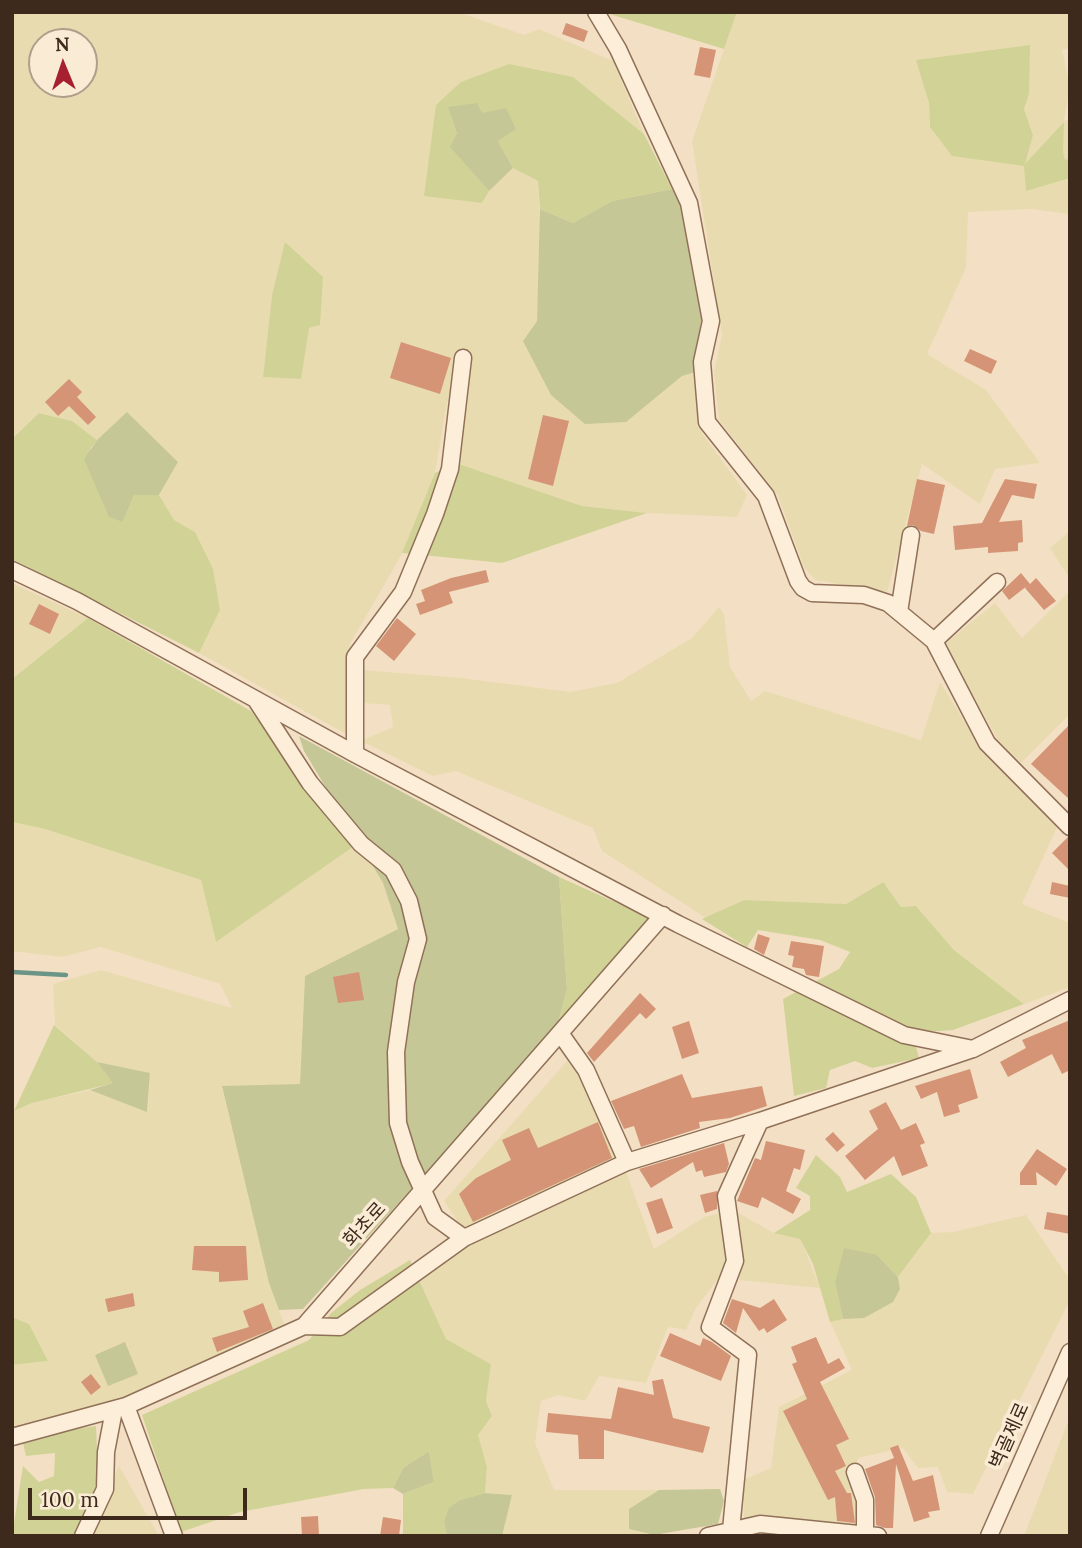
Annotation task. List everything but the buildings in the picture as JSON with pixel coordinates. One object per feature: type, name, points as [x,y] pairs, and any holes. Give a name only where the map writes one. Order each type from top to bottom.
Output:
[{"type":"street","points":[[596,12],[618,49],[689,202],[711,321],[702,362],[708,422],[766,496],[803,588],[812,593],[864,595],[888,603],[934,641],[987,743],[1070,827]]},
{"type":"street","points":[[355,754],[355,657],[403,592],[435,514],[450,469],[463,358]]},
{"type":"street","points":[[899,612],[911,536]]},
{"type":"street","points":[[12,570],[77,601],[355,754],[663,915],[904,1035],[973,1049]]},
{"type":"street","points":[[934,641],[997,582]]},
{"type":"street","points":[[255,698],[310,783],[361,844],[393,870],[410,901],[418,939],[406,982],[396,1052],[398,1124],[435,1217],[464,1238]]},
{"type":"street","name":"화초로","points":[[12,1437],[120,1408],[304,1326],[663,915]]},
{"type":"street","points":[[304,1326],[341,1327],[464,1238],[627,1162],[761,1121],[973,1049],[1070,1000]]},
{"type":"street","points":[[561,1033],[586,1070],[627,1162]]},
{"type":"street","points":[[731,1530],[748,1355],[710,1327],[735,1261],[726,1196],[761,1121]]},
{"type":"street","name":"벽골제로","points":[[989,1536],[1070,1352]]},
{"type":"street","points":[[83,1536],[105,1489],[106,1452],[120,1408]]},
{"type":"street","points":[[120,1408],[174,1536]]},
{"type":"street","points":[[708,1536],[760,1524],[872,1535],[865,1500],[855,1472]]},
{"type":"shaded area","points":[[12,12],[458,12],[524,35],[539,29],[613,61],[644,134],[573,77],[436,105],[482,203],[489,191],[513,168],[538,181],[541,250],[537,321],[523,341],[625,422],[682,376],[695,372],[702,433],[747,495],[737,517],[647,513],[582,506],[456,463],[472,359],[461,352],[447,403],[435,473],[402,554],[350,644],[348,735],[199,653],[220,610],[195,532],[174,521],[159,495],[178,462],[128,413],[97,440],[72,421],[39,413],[12,439]],"holes":[[[286,242],[320,325],[309,328],[263,377],[272,295]]]},
{"type":"shaded area","points":[[737,12],[1070,12],[1070,48],[1062,50],[1070,88],[1064,121],[1070,119],[1070,158],[1065,161],[1063,123],[1025,166],[1070,177],[1070,214],[1031,209],[968,212],[966,268],[927,354],[986,390],[1040,463],[995,469],[980,504],[922,464],[887,592],[815,580],[804,567],[778,496],[719,420],[714,372],[722,335],[692,141]],"holes":[[[917,60],[1029,94],[1024,109],[1033,135],[930,127],[929,103]]]},
{"type":"shaded area","points":[[1070,531],[1070,579],[1050,548]]},
{"type":"shaded area","points":[[12,583],[88,618],[12,679]]},
{"type":"shaded area","points":[[1070,591],[1070,714],[1021,763],[998,740],[945,644],[995,603],[1022,638]]},
{"type":"shaded area","points":[[719,607],[724,614],[730,667],[751,701],[765,691],[921,740],[940,682],[984,753],[1057,827],[1022,904],[1070,923],[1070,987],[1024,1004],[954,950],[916,906],[901,907],[882,882],[846,904],[744,900],[706,918],[602,851],[593,828],[456,771],[433,776],[361,741],[393,727],[390,705],[363,703],[363,670],[461,678],[570,692],[617,683],[692,638]]},
{"type":"shaded area","points":[[12,822],[45,829],[201,880],[216,942],[353,847],[371,863],[383,883],[398,929],[305,976],[300,1084],[222,1087],[269,1283],[285,1326],[114,1401],[12,1429],[12,1365],[48,1361],[29,1324],[12,1317],[14,1111],[32,1103],[90,1090],[148,1111],[150,1074],[97,1062],[55,1025],[53,984],[101,970],[232,1008],[220,984],[101,947],[62,957],[12,951]]},
{"type":"shaded area","points":[[567,1061],[591,1094],[626,1172],[654,1249],[704,1217],[724,1212],[728,1265],[696,1308],[686,1330],[668,1327],[646,1383],[599,1376],[585,1401],[558,1395],[541,1401],[535,1443],[554,1490],[659,1490],[629,1510],[629,1529],[654,1536],[502,1536],[512,1495],[485,1493],[487,1467],[478,1435],[492,1416],[486,1401],[491,1364],[446,1339],[420,1281],[472,1243],[444,1201]]},
{"type":"shaded area","points":[[735,1211],[774,1233],[800,1238],[820,1288],[739,1280]]},
{"type":"shaded area","points":[[1026,1215],[1070,1280],[1070,1300],[973,1494],[947,1492],[938,1467],[918,1468],[903,1448],[858,1458],[852,1487],[862,1530],[761,1514],[744,1518],[743,1480],[771,1468],[779,1407],[852,1370],[828,1317],[864,1318],[900,1289],[898,1277],[931,1233],[953,1232]]},
{"type":"shaded area","points":[[1070,1416],[1070,1536],[1024,1536]]},
{"type":"shaded area","points":[[119,1466],[159,1536],[88,1536]]},
{"type":"green space","points":[[603,12],[737,12],[724,49]]},
{"type":"green space","points":[[1030,45],[1029,94],[1024,109],[1033,135],[1025,164],[1064,122],[1063,152],[1065,160],[1070,158],[1070,178],[1026,191],[1024,166],[952,156],[930,127],[929,103],[916,60]]},
{"type":"green space","points":[[509,64],[573,77],[644,134],[672,189],[612,201],[573,223],[540,209],[538,181],[513,168],[498,141],[457,133],[451,147],[489,191],[482,203],[424,196],[436,105],[461,82]]},
{"type":"green space","points":[[477,103],[482,113],[506,108],[516,129],[498,141],[513,168],[489,191],[450,147],[457,133],[448,107]]},
{"type":"green space","points":[[672,189],[682,209],[702,318],[695,372],[682,376],[626,422],[585,424],[551,395],[523,341],[537,321],[540,209],[573,223],[612,201]]},
{"type":"green space","points":[[285,242],[323,277],[320,325],[309,328],[301,379],[263,377],[272,295]]},
{"type":"green space","points":[[127,412],[178,462],[159,495],[134,495],[123,522],[109,517],[84,459],[97,440]]},
{"type":"green space","points":[[39,413],[72,421],[97,440],[90,449],[123,522],[134,495],[159,495],[174,520],[195,532],[213,569],[220,610],[199,653],[12,559],[12,439]]},
{"type":"green space","points":[[456,463],[582,506],[647,513],[502,563],[402,553],[435,473]]},
{"type":"green space","points":[[88,618],[251,711],[353,847],[216,942],[201,880],[45,829],[12,822],[12,679]]},
{"type":"green space","points":[[299,736],[559,877],[567,989],[557,1027],[303,1309],[279,1310],[269,1283],[222,1086],[300,1084],[305,976],[398,929],[383,883],[304,751]]},
{"type":"green space","points":[[559,877],[653,919],[557,1027],[567,989]]},
{"type":"green space","points":[[883,882],[901,907],[916,906],[954,950],[1024,1004],[953,1030],[912,1033],[919,1058],[872,1068],[855,1061],[830,1070],[826,1088],[794,1096],[783,999],[839,969],[850,952],[820,940],[758,930],[747,947],[702,919],[744,900],[846,904]]},
{"type":"green space","points":[[54,1025],[97,1062],[114,1083],[32,1103],[14,1111]]},
{"type":"green space","points":[[97,1062],[150,1073],[147,1112],[90,1090],[113,1083]]},
{"type":"green space","points":[[816,1155],[840,1177],[847,1192],[891,1174],[916,1197],[931,1233],[898,1277],[877,1255],[835,1283],[843,1319],[830,1322],[813,1264],[800,1239],[774,1233],[810,1210],[810,1196],[796,1188]]},
{"type":"green space","points":[[844,1248],[877,1255],[898,1277],[900,1289],[893,1302],[864,1318],[843,1319],[835,1283]]},
{"type":"green space","points":[[410,1260],[446,1339],[491,1364],[486,1401],[492,1416],[478,1435],[487,1467],[485,1493],[460,1500],[444,1522],[447,1536],[403,1536],[403,1494],[434,1482],[429,1451],[403,1468],[393,1488],[364,1489],[240,1512],[181,1532],[142,1415],[309,1340],[331,1313],[360,1290]]},
{"type":"green space","points":[[12,1317],[29,1324],[48,1361],[12,1365]]},
{"type":"green space","points":[[125,1342],[138,1374],[108,1386],[95,1355]]},
{"type":"green space","points":[[96,1426],[98,1474],[91,1507],[78,1536],[12,1536],[23,1466],[39,1482],[54,1476],[55,1453],[26,1456],[23,1443],[60,1431]]},
{"type":"green space","points":[[429,1451],[434,1482],[403,1494],[393,1488],[403,1468]]},
{"type":"green space","points":[[720,1489],[724,1501],[718,1524],[654,1535],[629,1529],[629,1509],[659,1490]]},
{"type":"green space","points":[[485,1493],[512,1495],[502,1536],[447,1536],[444,1522],[449,1508],[460,1500]]},
{"type":"waterway","points":[[12,972],[66,975]]}]
